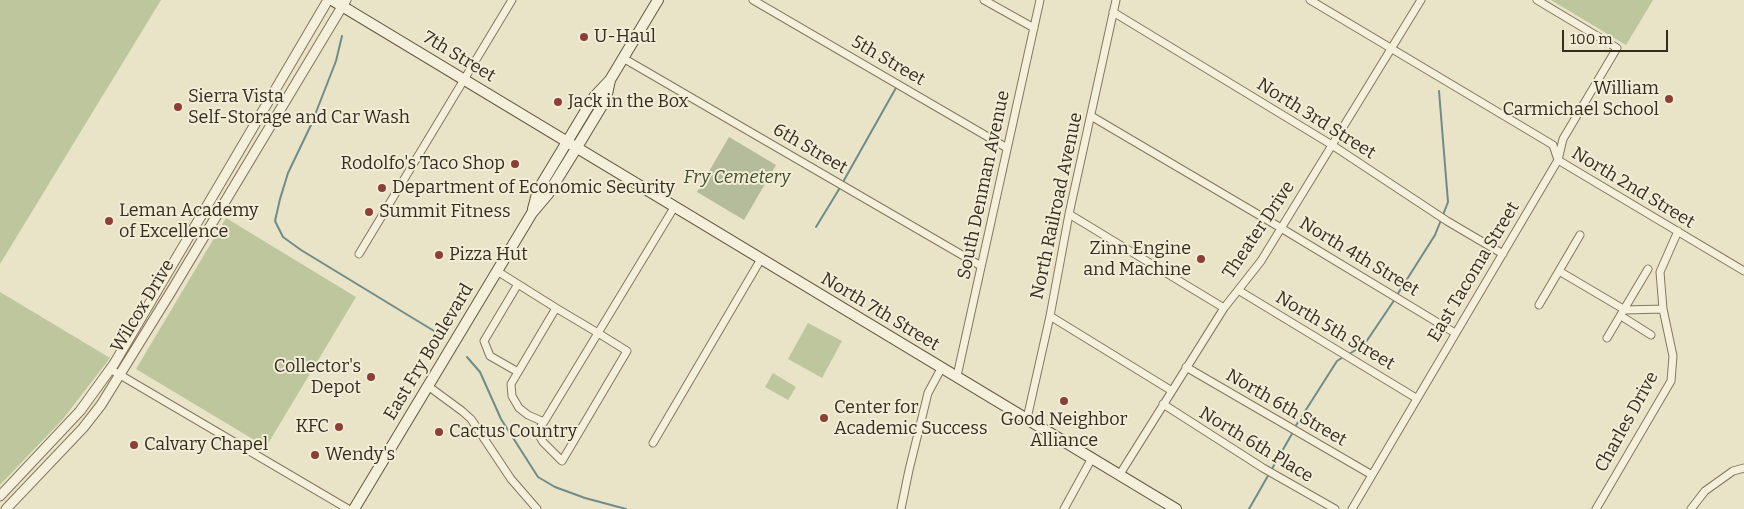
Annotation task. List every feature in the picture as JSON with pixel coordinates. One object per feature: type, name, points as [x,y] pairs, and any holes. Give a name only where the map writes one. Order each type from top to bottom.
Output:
[{"type":"main road","name":"7th Street","points":[[332,0],[344,3],[464,79],[568,141]]},
{"type":"main road","name":"East Fry Boulevard","points":[[532,213],[538,190],[594,97],[610,80],[658,0]]},
{"type":"main road","name":"East Fry Boulevard","points":[[354,509],[532,213],[548,194],[577,147],[606,98],[610,80]]},
{"type":"main road","name":"North 7th Street","points":[[568,141],[1176,509]]},
{"type":"street","name":"Wilcox Drive","points":[[0,496],[80,411],[110,369],[328,0]]},
{"type":"street","points":[[359,254],[512,0]]},
{"type":"street","name":"5th Street","points":[[754,0],[1007,148]]},
{"type":"street","points":[[984,0],[1034,28]]},
{"type":"street","name":"South Denman Avenue","points":[[956,376],[1040,0]]},
{"type":"street","name":"North Railroad Avenue","points":[[1026,418],[1050,316],[1069,214],[1116,0]]},
{"type":"street","name":"North 2nd Street","points":[[1310,0],[1553,145],[1558,160],[1744,271]]},
{"type":"street","name":"Theater Drive","points":[[1120,474],[1224,308],[1261,261],[1420,0]]},
{"type":"street","name":"East Tacoma Street","points":[[1352,509],[1558,160],[1563,138],[1617,48],[1537,0]]},
{"type":"street","name":"Wilcox Drive","points":[[6,509],[83,428],[102,405],[344,3]]},
{"type":"street","name":"North 3rd Street","points":[[1113,12],[1332,145],[1447,221],[1503,254]]},
{"type":"street","name":"6th Street","points":[[623,58],[981,266]]},
{"type":"street","name":"North 4th Street","points":[[1091,116],[1455,333]]},
{"type":"street","points":[[497,271],[556,308],[598,333],[628,351],[562,461],[543,442],[538,432],[544,422],[598,333],[675,206]]},
{"type":"street","points":[[1069,214],[1224,308]]},
{"type":"street","name":"Charles Drive","points":[[1596,509],[1671,381],[1673,356],[1663,309],[1660,272],[1678,231]]},
{"type":"street","points":[[1539,305],[1580,235]]},
{"type":"street","points":[[653,443],[761,259]]},
{"type":"street","points":[[1606,338],[1623,313],[1648,269]]},
{"type":"street","points":[[1559,271],[1623,313],[1651,335]]},
{"type":"street","points":[[518,284],[484,341],[490,356],[518,372]]},
{"type":"street","name":"North 5th Street","points":[[1238,290],[1416,398]]},
{"type":"street","points":[[544,422],[528,415],[519,408],[512,396],[511,384],[556,308]]},
{"type":"street","points":[[1623,313],[1663,309]]},
{"type":"street","points":[[1050,316],[1172,391]]},
{"type":"street","points":[[901,509],[928,393],[942,367]]},
{"type":"street","name":"North 6th Street","points":[[1186,367],[1372,475]]},
{"type":"street","points":[[110,369],[348,509]]},
{"type":"street","points":[[428,386],[471,419],[511,479],[537,509]]},
{"type":"street","name":"North 6th Place","points":[[1163,404],[1262,468],[1335,509]]},
{"type":"street","points":[[1064,509],[1092,458]]},
{"type":"street","points":[[1691,509],[1705,491],[1733,471],[1744,468]]},
{"type":"green space","points":[[0,0],[161,0],[0,264]]},
{"type":"green space","points":[[1551,0],[1653,0],[1626,45]]},
{"type":"green space","name":"Fry Cemetery","points":[[729,137],[776,165],[744,220],[697,192]]},
{"type":"green space","points":[[226,218],[356,297],[266,447],[136,369]]},
{"type":"green space","points":[[0,292],[110,358],[63,419],[0,485]]},
{"type":"green space","points":[[808,323],[842,341],[822,378],[788,359]]},
{"type":"green space","points":[[773,373],[796,387],[788,400],[765,387]]},
{"type":"waterway","points":[[342,36],[336,61],[311,125],[288,173],[275,221],[283,237],[301,250],[439,334]]},
{"type":"waterway","points":[[843,182],[897,86]]},
{"type":"waterway","points":[[1439,91],[1448,202],[1443,215]]},
{"type":"waterway","points":[[816,227],[841,186]]},
{"type":"waterway","points":[[1397,295],[1435,235],[1441,220]]},
{"type":"waterway","points":[[1349,354],[1364,345],[1395,299]]},
{"type":"waterway","points":[[1295,427],[1337,361],[1345,356]]},
{"type":"waterway","points":[[467,357],[480,372],[501,419],[538,477],[555,487],[585,498],[626,509]]},
{"type":"waterway","points":[[1249,509],[1293,432]]},
{"type":"place","name":"U-Haul","points":[[584,37]]},
{"type":"place","name":"William Carmichael School","points":[[1669,99]]},
{"type":"place","name":"Jack in the Box","points":[[558,102]]},
{"type":"place","name":"Sierra Vista Self-Storage and Car Wash","points":[[178,107]]},
{"type":"place","name":"Rodolfo's Taco Shop","points":[[515,164]]},
{"type":"place","name":"Department of Economic Security","points":[[382,188]]},
{"type":"place","name":"Summit Fitness","points":[[369,212]]},
{"type":"place","name":"Leman Academy of Excellence","points":[[109,221]]},
{"type":"place","name":"Pizza Hut","points":[[439,255]]},
{"type":"place","name":"Zinn Engine and Machine","points":[[1201,259]]},
{"type":"place","name":"Collector's Depot","points":[[371,377]]},
{"type":"place","name":"Good Neighbor Alliance","points":[[1064,401]]},
{"type":"place","name":"Center for Academic Success","points":[[824,418]]},
{"type":"place","name":"KFC","points":[[339,427]]},
{"type":"place","name":"Cactus Country","points":[[439,432]]},
{"type":"place","name":"Calvary Chapel","points":[[134,445]]},
{"type":"place","name":"Wendy's","points":[[315,455]]}]
